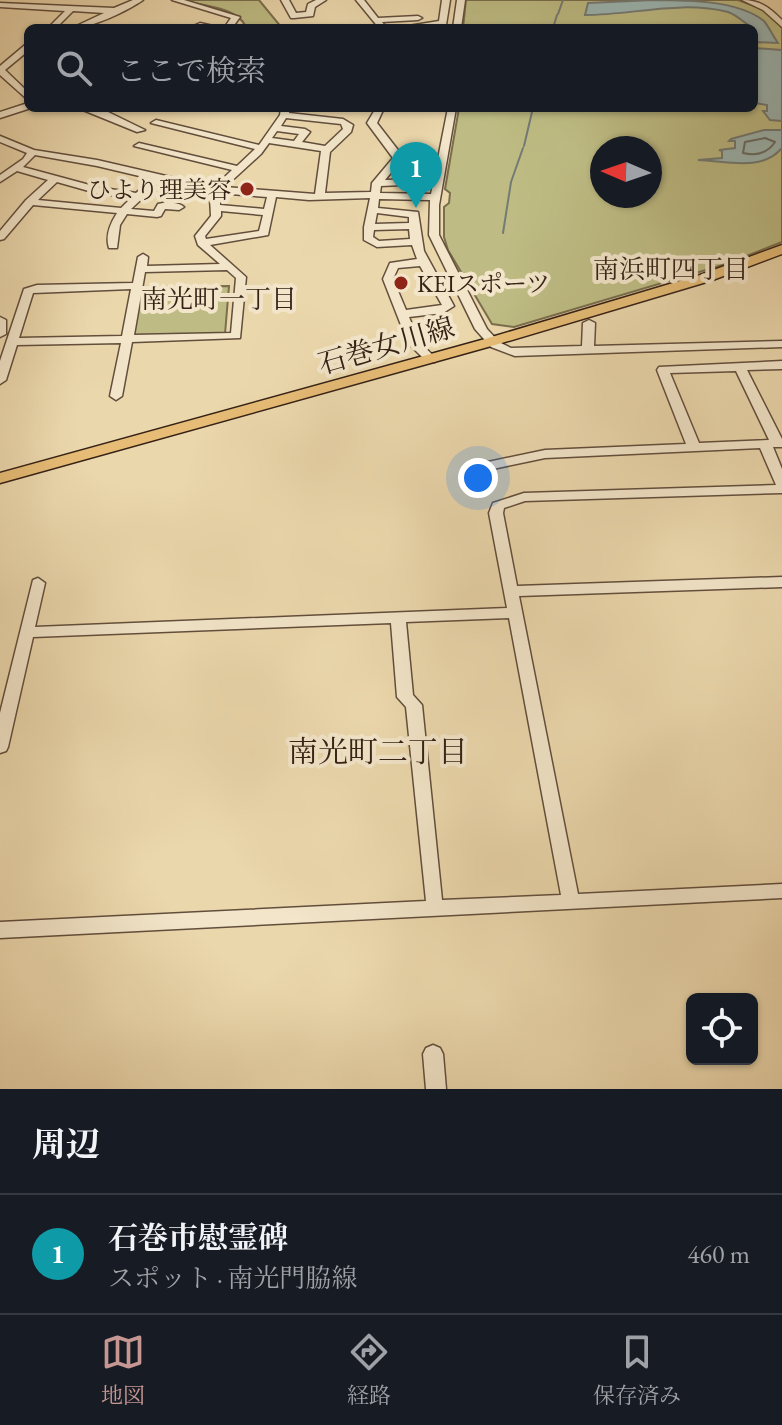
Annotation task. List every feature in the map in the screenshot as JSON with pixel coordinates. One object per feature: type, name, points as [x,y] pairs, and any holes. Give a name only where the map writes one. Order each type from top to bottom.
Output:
[{"type":"main road","name":"石巻女川線","points":[[0,478],[490,342],[705,278],[782,249]]},
{"type":"street","points":[[82,10],[92,0]]},
{"type":"street","points":[[86,24],[139,0]]},
{"type":"street","points":[[176,0],[236,17],[231,24]]},
{"type":"street","points":[[285,0],[294,16],[310,14],[311,6],[322,0]]},
{"type":"street","points":[[360,0],[380,24]]},
{"type":"street","points":[[435,24],[443,23],[446,0]]},
{"type":"street","points":[[458,24],[461,0]]},
{"type":"street","points":[[746,0],[766,8],[782,25]]},
{"type":"street","points":[[0,5],[118,11]]},
{"type":"street","points":[[56,24],[70,10]]},
{"type":"street","points":[[376,20],[419,18],[426,24]]},
{"type":"street","points":[[24,51],[5,60],[0,70],[24,92]]},
{"type":"street","points":[[0,115],[24,107]]},
{"type":"street","points":[[98,112],[140,130]]},
{"type":"street","points":[[212,189],[239,169],[264,144],[284,112],[346,123],[348,130],[328,149],[321,167],[320,197]]},
{"type":"street","points":[[378,112],[372,123],[379,138],[398,154],[377,183],[368,238],[371,243],[419,252]]},
{"type":"street","points":[[451,112],[432,224],[439,249],[490,342],[501,349],[515,352],[782,344]]},
{"type":"street","points":[[156,123],[264,144],[297,143],[328,149]]},
{"type":"street","points":[[275,128],[305,132],[297,143]]},
{"type":"street","points":[[0,139],[32,152],[212,189],[320,197],[435,197]]},
{"type":"street","points":[[139,146],[239,169]]},
{"type":"street","points":[[0,179],[32,152]]},
{"type":"street","points":[[377,183],[420,182],[422,168],[391,166]]},
{"type":"street","points":[[16,168],[96,190],[140,196]]},
{"type":"street","points":[[113,246],[111,236],[117,218],[159,177]]},
{"type":"street","points":[[0,237],[55,179]]},
{"type":"street","points":[[3,340],[236,336],[241,277],[202,243],[201,233],[212,223],[215,208],[212,189]]},
{"type":"street","points":[[77,207],[96,190]]},
{"type":"street","points":[[202,243],[264,233],[272,194]]},
{"type":"street","points":[[30,202],[157,214],[162,206],[179,207]]},
{"type":"street","points":[[215,208],[269,212]]},
{"type":"street","points":[[372,210],[412,212],[412,226],[419,252],[447,309],[403,314]]},
{"type":"street","points":[[369,227],[412,226]]},
{"type":"street","points":[[431,359],[414,343],[388,279],[394,265],[419,252],[439,249]]},
{"type":"street","points":[[116,396],[142,263],[229,267]]},
{"type":"street","points":[[3,340],[28,291],[37,288],[138,286]]},
{"type":"street","points":[[0,320],[3,340],[0,380]]},
{"type":"street","points":[[588,350],[589,323]]},
{"type":"street","points":[[694,447],[663,370],[782,365]]},
{"type":"street","points":[[571,902],[496,513],[498,506],[524,497],[782,487],[774,444],[740,367]]},
{"type":"street","points":[[488,466],[545,454],[774,444]]},
{"type":"street","points":[[512,591],[782,582]]},
{"type":"street","points":[[0,747],[38,583]]},
{"type":"street","points":[[26,632],[516,613]]},
{"type":"street","points":[[398,618],[405,697],[414,705],[434,899]]},
{"type":"street","points":[[0,930],[782,891]]},
{"type":"street","points":[[433,1054],[436,1089]]},
{"type":"shaded area","points":[[179,0],[259,0],[279,24],[244,24],[236,15]]},
{"type":"shaded area","points":[[466,0],[738,0],[770,12],[782,28],[782,242],[726,264],[514,327],[492,324],[448,250],[444,237],[444,207],[449,203],[450,193],[445,189],[458,112],[758,112],[758,24],[463,24]]},
{"type":"shaded area","points":[[229,286],[225,334],[133,336],[142,287]]},
{"type":"water","points":[[681,0],[726,5],[764,21],[778,43],[758,42],[758,24],[748,24],[728,12],[692,7],[585,15],[588,3]]},
{"type":"water","points":[[758,48],[782,50],[782,121],[770,120],[763,111],[767,111],[767,105],[758,104]]},
{"type":"water","points":[[764,130],[782,130],[782,148],[764,160],[743,163],[698,160],[722,158],[722,151],[719,150],[735,148],[735,141],[729,141],[731,139]]},
{"type":"waterway","points":[[558,14],[563,0]]},
{"type":"waterway","points":[[554,24],[557,15]]},
{"type":"waterway","points":[[524,146],[532,112]]},
{"type":"waterway","points":[[503,233],[511,182],[523,148]]},
{"type":"place","name":"ひより理美容","points":[[247,189]]},
{"type":"place","name":"石巻市慰霊碑","points":[[416,208]]},
{"type":"place","name":"KEIスポーツ","points":[[401,283]]},
{"type":"district","name":"南浜町四丁目","points":[[671,269]]},
{"type":"district","name":"南光町一丁目","points":[[219,299]]},
{"type":"district","name":"南光町二丁目","points":[[378,751]]}]
